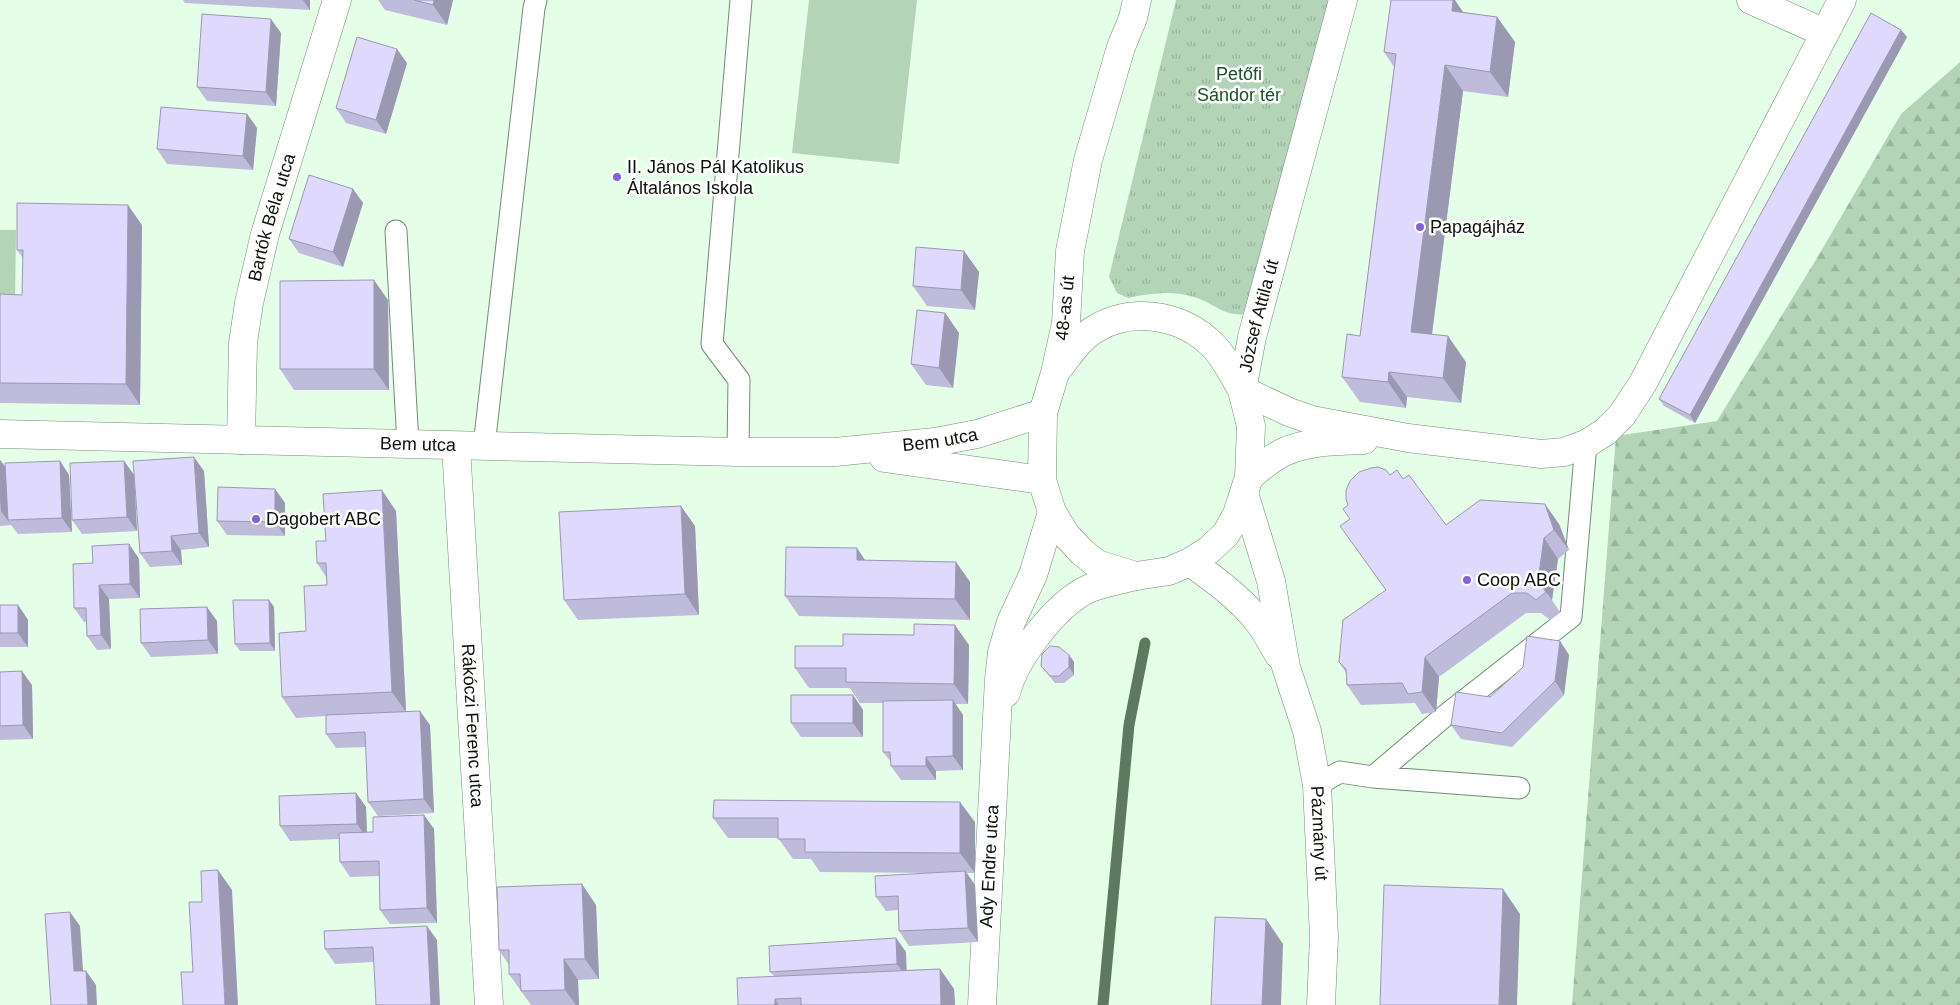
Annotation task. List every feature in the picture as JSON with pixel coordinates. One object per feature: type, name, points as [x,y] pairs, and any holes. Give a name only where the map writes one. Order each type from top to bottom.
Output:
[{"type":"street","name":"Bartók Béla utca","points":[[241,440],[243,343],[249,303],[265,234],[338,0]]},
{"type":"street","name":"48-as út","points":[[1136,576],[1097,564],[1082,552],[1066,535],[1052,512],[1042,480],[1043,413],[1055,373],[1066,323],[1070,250],[1088,160],[1137,0]]},
{"type":"street","name":"József Attila út","points":[[1136,576],[1169,571],[1190,562],[1209,550],[1226,534],[1236,514],[1246,485],[1252,426],[1242,390],[1263,296],[1343,0]]},
{"type":"street","points":[[1752,0],[1825,33]]},
{"type":"street","points":[[1055,373],[1075,347],[1096,328],[1127,316],[1147,315],[1165,318],[1185,325],[1208,340],[1227,364],[1242,390],[1289,412],[1312,420],[1408,438],[1541,454],[1564,452],[1586,444],[1605,432],[1622,414],[1643,384],[1842,0]]},
{"type":"street","name":"Bem utca","points":[[0,434],[456,446],[738,452],[835,452],[936,442],[977,434],[1043,413]]},
{"type":"street","points":[[1246,485],[1270,460],[1284,452],[1308,444],[1408,438]]},
{"type":"street","name":"Rákóczi Ferenc utca","points":[[456,446],[489,1005]]},
{"type":"street","name":"Bem utca","points":[[835,452],[1042,480]]},
{"type":"street","name":"Pázmány út","points":[[1246,485],[1271,581],[1286,667],[1308,731],[1317,785],[1324,937],[1321,1005]]},
{"type":"street","name":"Ady Endre utca","points":[[982,1005],[1002,652],[1011,622],[1034,575],[1052,512]]},
{"type":"street","name":"Pázmány út","points":[[1190,562],[1219,582],[1259,622],[1286,667]]},
{"type":"street","name":"Ady Endre utca","points":[[998,729],[1009,680],[1031,644],[1060,609],[1090,588],[1136,576]]},
{"type":"lane","points":[[484,446],[536,0]]},
{"type":"lane","points":[[738,452],[739,380],[712,344],[741,0]]},
{"type":"lane","points":[[396,231],[408,444]]},
{"type":"lane","points":[[1373,777],[1446,715],[1571,617],[1586,444]]},
{"type":"lane","points":[[1317,785],[1340,772],[1373,777],[1519,788]]},
{"type":"green space","points":[[809,0],[917,0],[899,164],[792,153]]},
{"type":"green space","name":"Petőfi Sándor tér","points":[[1176,0],[1346,0],[1253,313],[1228,313],[1203,300],[1178,294],[1153,294],[1128,298],[1117,293],[1109,277]]},
{"type":"green space","points":[[1960,62],[1960,1005],[1572,1005],[1616,436],[1717,421],[1817,258],[1901,114]]},
{"type":"green space","points":[[0,230],[16,230],[15,303],[0,303]]},
{"type":"building","points":[[414,0],[434,0],[433,5]]},
{"type":"building","points":[[1391,0],[1453,0],[1452,11],[1497,17],[1490,72],[1445,65],[1411,332],[1448,336],[1443,378],[1389,372],[1388,382],[1342,377],[1347,334],[1360,336],[1396,54],[1384,52]]},
{"type":"building","points":[[1871,13],[1901,30],[1690,415],[1659,399]]},
{"type":"building","points":[[202,14],[271,19],[266,92],[197,87]]},
{"type":"building","points":[[357,37],[397,49],[376,120],[336,108]]},
{"type":"building","points":[[161,107],[247,114],[243,156],[157,149]]},
{"type":"building","points":[[309,175],[353,189],[333,252],[289,239]]},
{"type":"building","points":[[17,203],[128,205],[126,384],[0,383],[0,294],[22,295],[23,250],[17,250]]},
{"type":"building","points":[[916,247],[964,251],[961,290],[913,286]]},
{"type":"building","points":[[374,280],[374,369],[280,369],[280,281]]},
{"type":"building","points":[[917,310],[945,313],[939,368],[911,364]]},
{"type":"building","points":[[194,457],[199,533],[171,536],[172,551],[140,553],[133,461]]},
{"type":"building","points":[[60,461],[62,518],[8,520],[5,463]]},
{"type":"building","points":[[124,461],[127,517],[72,520],[70,463]]},
{"type":"building","name":"Coop ABC","points":[[1378,467],[1386,470],[1390,475],[1397,470],[1403,479],[1409,475],[1446,525],[1480,500],[1545,504],[1554,530],[1544,538],[1538,581],[1546,592],[1536,600],[1527,593],[1512,593],[1425,657],[1422,692],[1408,694],[1402,683],[1347,685],[1346,669],[1339,662],[1343,620],[1386,590],[1340,526],[1350,519],[1343,509],[1348,505],[1346,490],[1350,481],[1359,472]]},
{"type":"building","points":[[218,487],[275,489],[275,522],[217,521]]},
{"type":"building","points":[[382,490],[392,692],[282,697],[279,633],[306,631],[304,586],[327,585],[326,563],[317,563],[316,541],[326,541],[323,494]]},
{"type":"building","points":[[681,506],[685,594],[564,600],[559,512]]},
{"type":"building","points":[[129,544],[130,584],[99,585],[101,635],[87,636],[86,608],[74,608],[73,564],[93,563],[92,546]]},
{"type":"building","points":[[786,547],[857,548],[857,560],[956,562],[955,599],[785,596]]},
{"type":"building","points":[[233,600],[269,600],[270,643],[235,644]]},
{"type":"building","points":[[0,605],[18,605],[18,633],[0,633]]},
{"type":"building","points":[[207,607],[208,640],[141,643],[140,609]]},
{"type":"building","points":[[914,624],[955,625],[954,684],[846,682],[846,668],[795,668],[795,646],[843,646],[843,634],[914,635]]},
{"type":"building","points":[[1527,636],[1560,641],[1555,681],[1502,733],[1451,725],[1456,692],[1490,697],[1523,667]]},
{"type":"building","points":[[1050,646],[1059,647],[1069,655],[1069,667],[1059,676],[1050,676],[1041,666],[1042,654]]},
{"type":"building","points":[[22,671],[23,725],[0,726],[0,672]]},
{"type":"building","points":[[791,695],[853,695],[853,723],[791,723]]},
{"type":"building","points":[[953,700],[953,756],[926,757],[926,766],[891,766],[890,752],[883,752],[883,701]]},
{"type":"building","points":[[420,711],[424,799],[368,802],[365,732],[326,734],[326,715]]},
{"type":"building","points":[[356,793],[357,824],[280,826],[279,796]]},
{"type":"building","points":[[714,800],[960,802],[960,853],[805,852],[805,839],[778,839],[778,818],[713,818]]},
{"type":"building","points":[[424,815],[427,908],[380,910],[379,861],[340,862],[339,833],[373,832],[373,817]]},
{"type":"building","points":[[218,870],[225,1005],[183,1005],[181,972],[193,972],[189,902],[202,902],[201,871]]},
{"type":"building","points":[[965,871],[968,928],[899,931],[898,896],[876,897],[875,876]]},
{"type":"building","points":[[582,884],[585,959],[564,959],[565,990],[521,991],[520,974],[509,974],[509,950],[499,950],[497,887]]},
{"type":"building","points":[[1384,885],[1503,889],[1499,1005],[1380,1005]]},
{"type":"building","points":[[70,912],[74,971],[86,971],[88,1005],[51,1005],[45,914]]},
{"type":"building","points":[[1215,917],[1266,919],[1262,1005],[1211,1005]]},
{"type":"building","points":[[427,926],[431,1005],[376,1005],[373,947],[325,949],[324,931]]},
{"type":"building","points":[[896,938],[897,964],[770,972],[769,946]]},
{"type":"building","points":[[940,969],[941,1005],[801,1005],[801,998],[775,999],[775,1005],[738,1005],[737,978]]},
{"type":"waterway","points":[[1103,1005],[1129,725],[1145,643]]},
{"type":"place","name":"II. János Pál Katolikus Általános Iskola","points":[[617,177]]},
{"type":"place","name":"Papagájház","points":[[1420,227]]},
{"type":"place","name":"Dagobert ABC","points":[[256,519]]},
{"type":"place","name":"Coop ABC","points":[[1467,580]]}]
